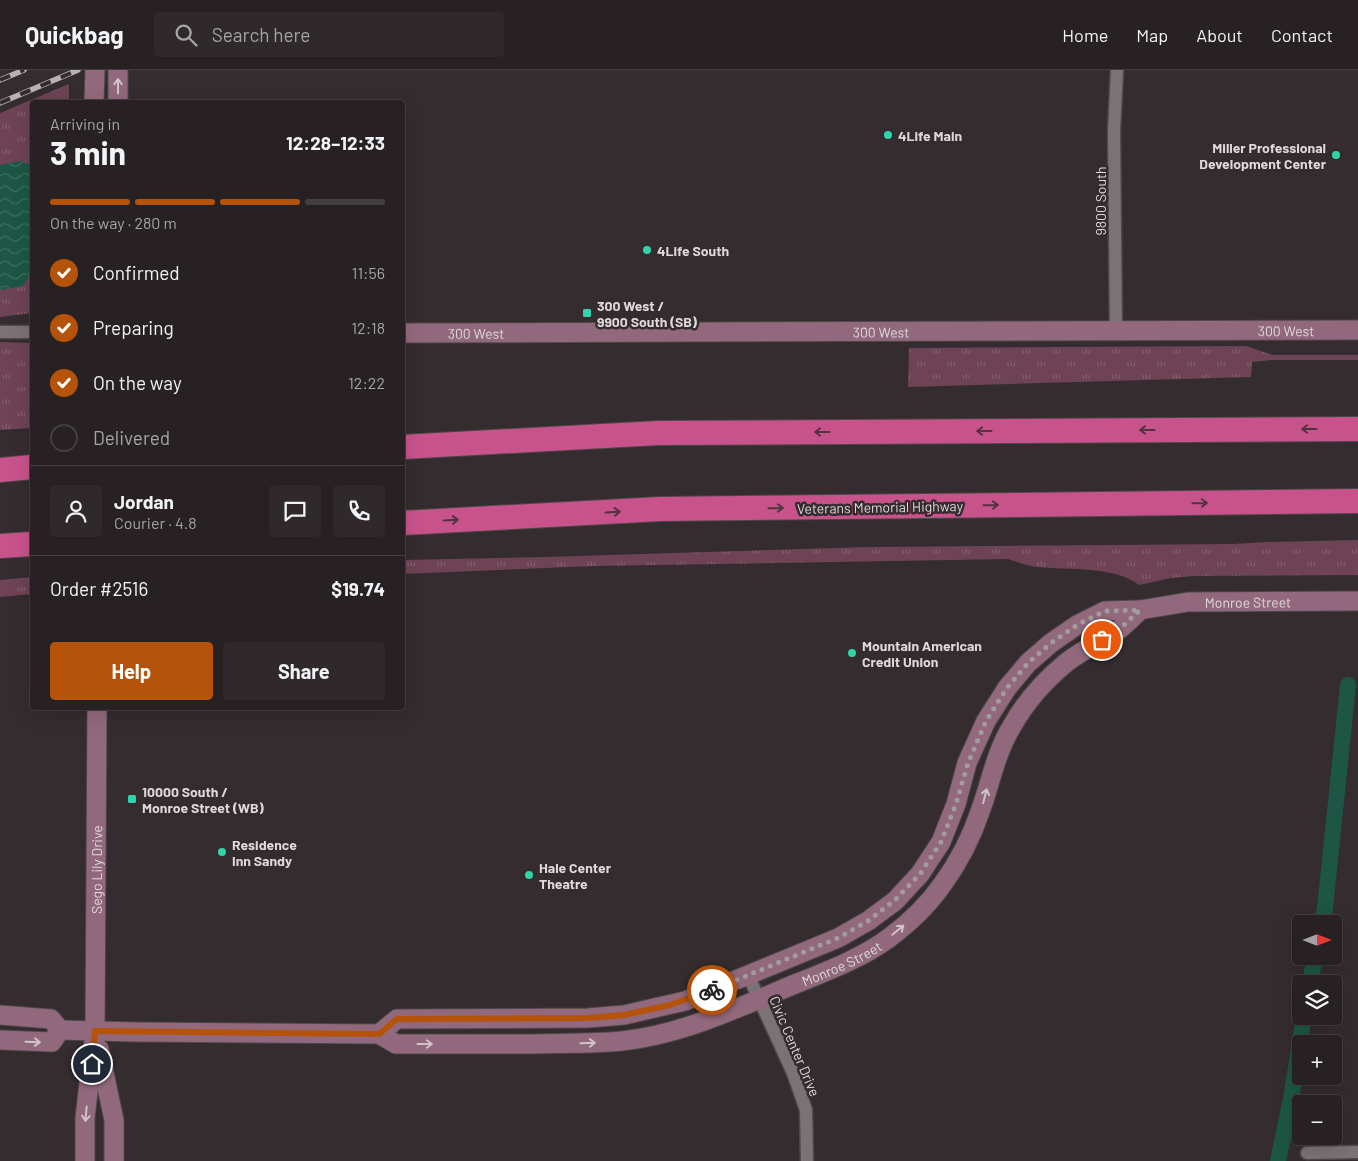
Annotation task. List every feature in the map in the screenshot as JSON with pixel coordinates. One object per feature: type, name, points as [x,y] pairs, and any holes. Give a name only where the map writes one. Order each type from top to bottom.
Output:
[{"type":"highway","points":[[405,447],[658,433],[1358,429]]},
{"type":"highway","points":[[0,470],[30,467]]},
{"type":"highway","name":"Veterans Memorial Highway","points":[[405,523],[660,509],[1358,501]]},
{"type":"highway","points":[[0,546],[30,544]]},
{"type":"street","points":[[94,100],[95,70]]},
{"type":"street","points":[[118,70],[118,100]]},
{"type":"street","name":"9800 South","points":[[1116,332],[1114,131],[1117,70]]},
{"type":"street","name":"300 West","points":[[405,333],[1358,330]]},
{"type":"street","points":[[0,332],[30,332]]},
{"type":"street","name":"Monroe Street","points":[[379,1034],[397,1019],[588,1018],[624,1015],[685,1000],[838,938],[868,921],[895,900],[920,874],[941,842],[956,804],[968,763],[986,721],[1007,688],[1028,663],[1051,643],[1077,625],[1105,611],[1140,610],[1188,602],[1358,601]]},
{"type":"street","name":"Monroe Street","points":[[60,1030],[379,1034],[396,1044],[587,1043],[624,1041],[698,1024],[839,966],[865,953],[888,938],[927,904],[957,863],[971,837],[999,751],[1028,701],[1068,661],[1114,634],[1140,610]]},
{"type":"street","name":"Sego Lily Drive","points":[[85,1161],[85,1118],[95,1031],[97,710]]},
{"type":"street","name":"Civic Center Drive","points":[[748,975],[789,1065],[806,1110],[806,1161]]},
{"type":"street","points":[[0,1015],[51,1018],[60,1030],[52,1042],[0,1040]]},
{"type":"street","name":"Sego Lily Drive","points":[[95,1031],[114,1120],[114,1161]]},
{"type":"street","points":[[1307,1153],[1358,1152]]},
{"type":"green space","points":[[69,84],[69,100],[31,100]]},
{"type":"green space","points":[[30,100],[30,313],[0,317],[0,113]]},
{"type":"green space","points":[[0,342],[30,343],[30,428],[0,430]]},
{"type":"green space","points":[[1246,346],[1273,355],[1358,355],[1358,360],[1272,360],[1252,362],[1251,377],[908,387],[909,348]]},
{"type":"green space","points":[[1358,540],[1358,575],[1194,576],[1171,578],[1139,585],[1129,579],[1104,572],[1038,567],[1008,559],[595,566],[405,574],[405,560],[868,547],[1232,544]]},
{"type":"green space","points":[[30,577],[30,594],[0,597],[0,580]]},
{"type":"water","points":[[20,161],[30,164],[30,274],[23,286],[0,290],[0,165]]},
{"type":"waterway","points":[[1324,915],[1348,685]]},
{"type":"waterway","points":[[1312,975],[1313,965]]},
{"type":"waterway","points":[[1278,1161],[1291,1099],[1303,1025]]},
{"type":"railway","points":[[0,80],[24,70]]},
{"type":"railway","points":[[0,103],[78,70]]},
{"type":"way so far","points":[[712,990],[838,938],[868,921],[895,900],[920,874],[941,842],[956,804],[968,763],[986,721],[1007,688],[1028,663],[1051,643],[1077,625],[1105,611],[1140,610],[1114,634],[1102,640]]},
{"type":"place","name":"4Life Main","points":[[888,135]]},
{"type":"place","name":"Miller Professional Development Center","points":[[1336,155]]},
{"type":"place","name":"4Life South","points":[[647,250]]},
{"type":"place","name":"300 West / 9900 South (SB)","points":[[587,313]]},
{"type":"place","name":"Mountain American Credit Union","points":[[852,653]]},
{"type":"place","name":"10000 South / Monroe Street (WB)","points":[[132,799]]},
{"type":"place","name":"Residence Inn Sandy","points":[[222,852]]},
{"type":"place","name":"Hale Center Theatre","points":[[529,875]]},
{"type":"route","points":[[92,1064],[95,1031],[379,1034],[397,1019],[588,1018],[624,1015],[670,1005],[712,990]]}]
